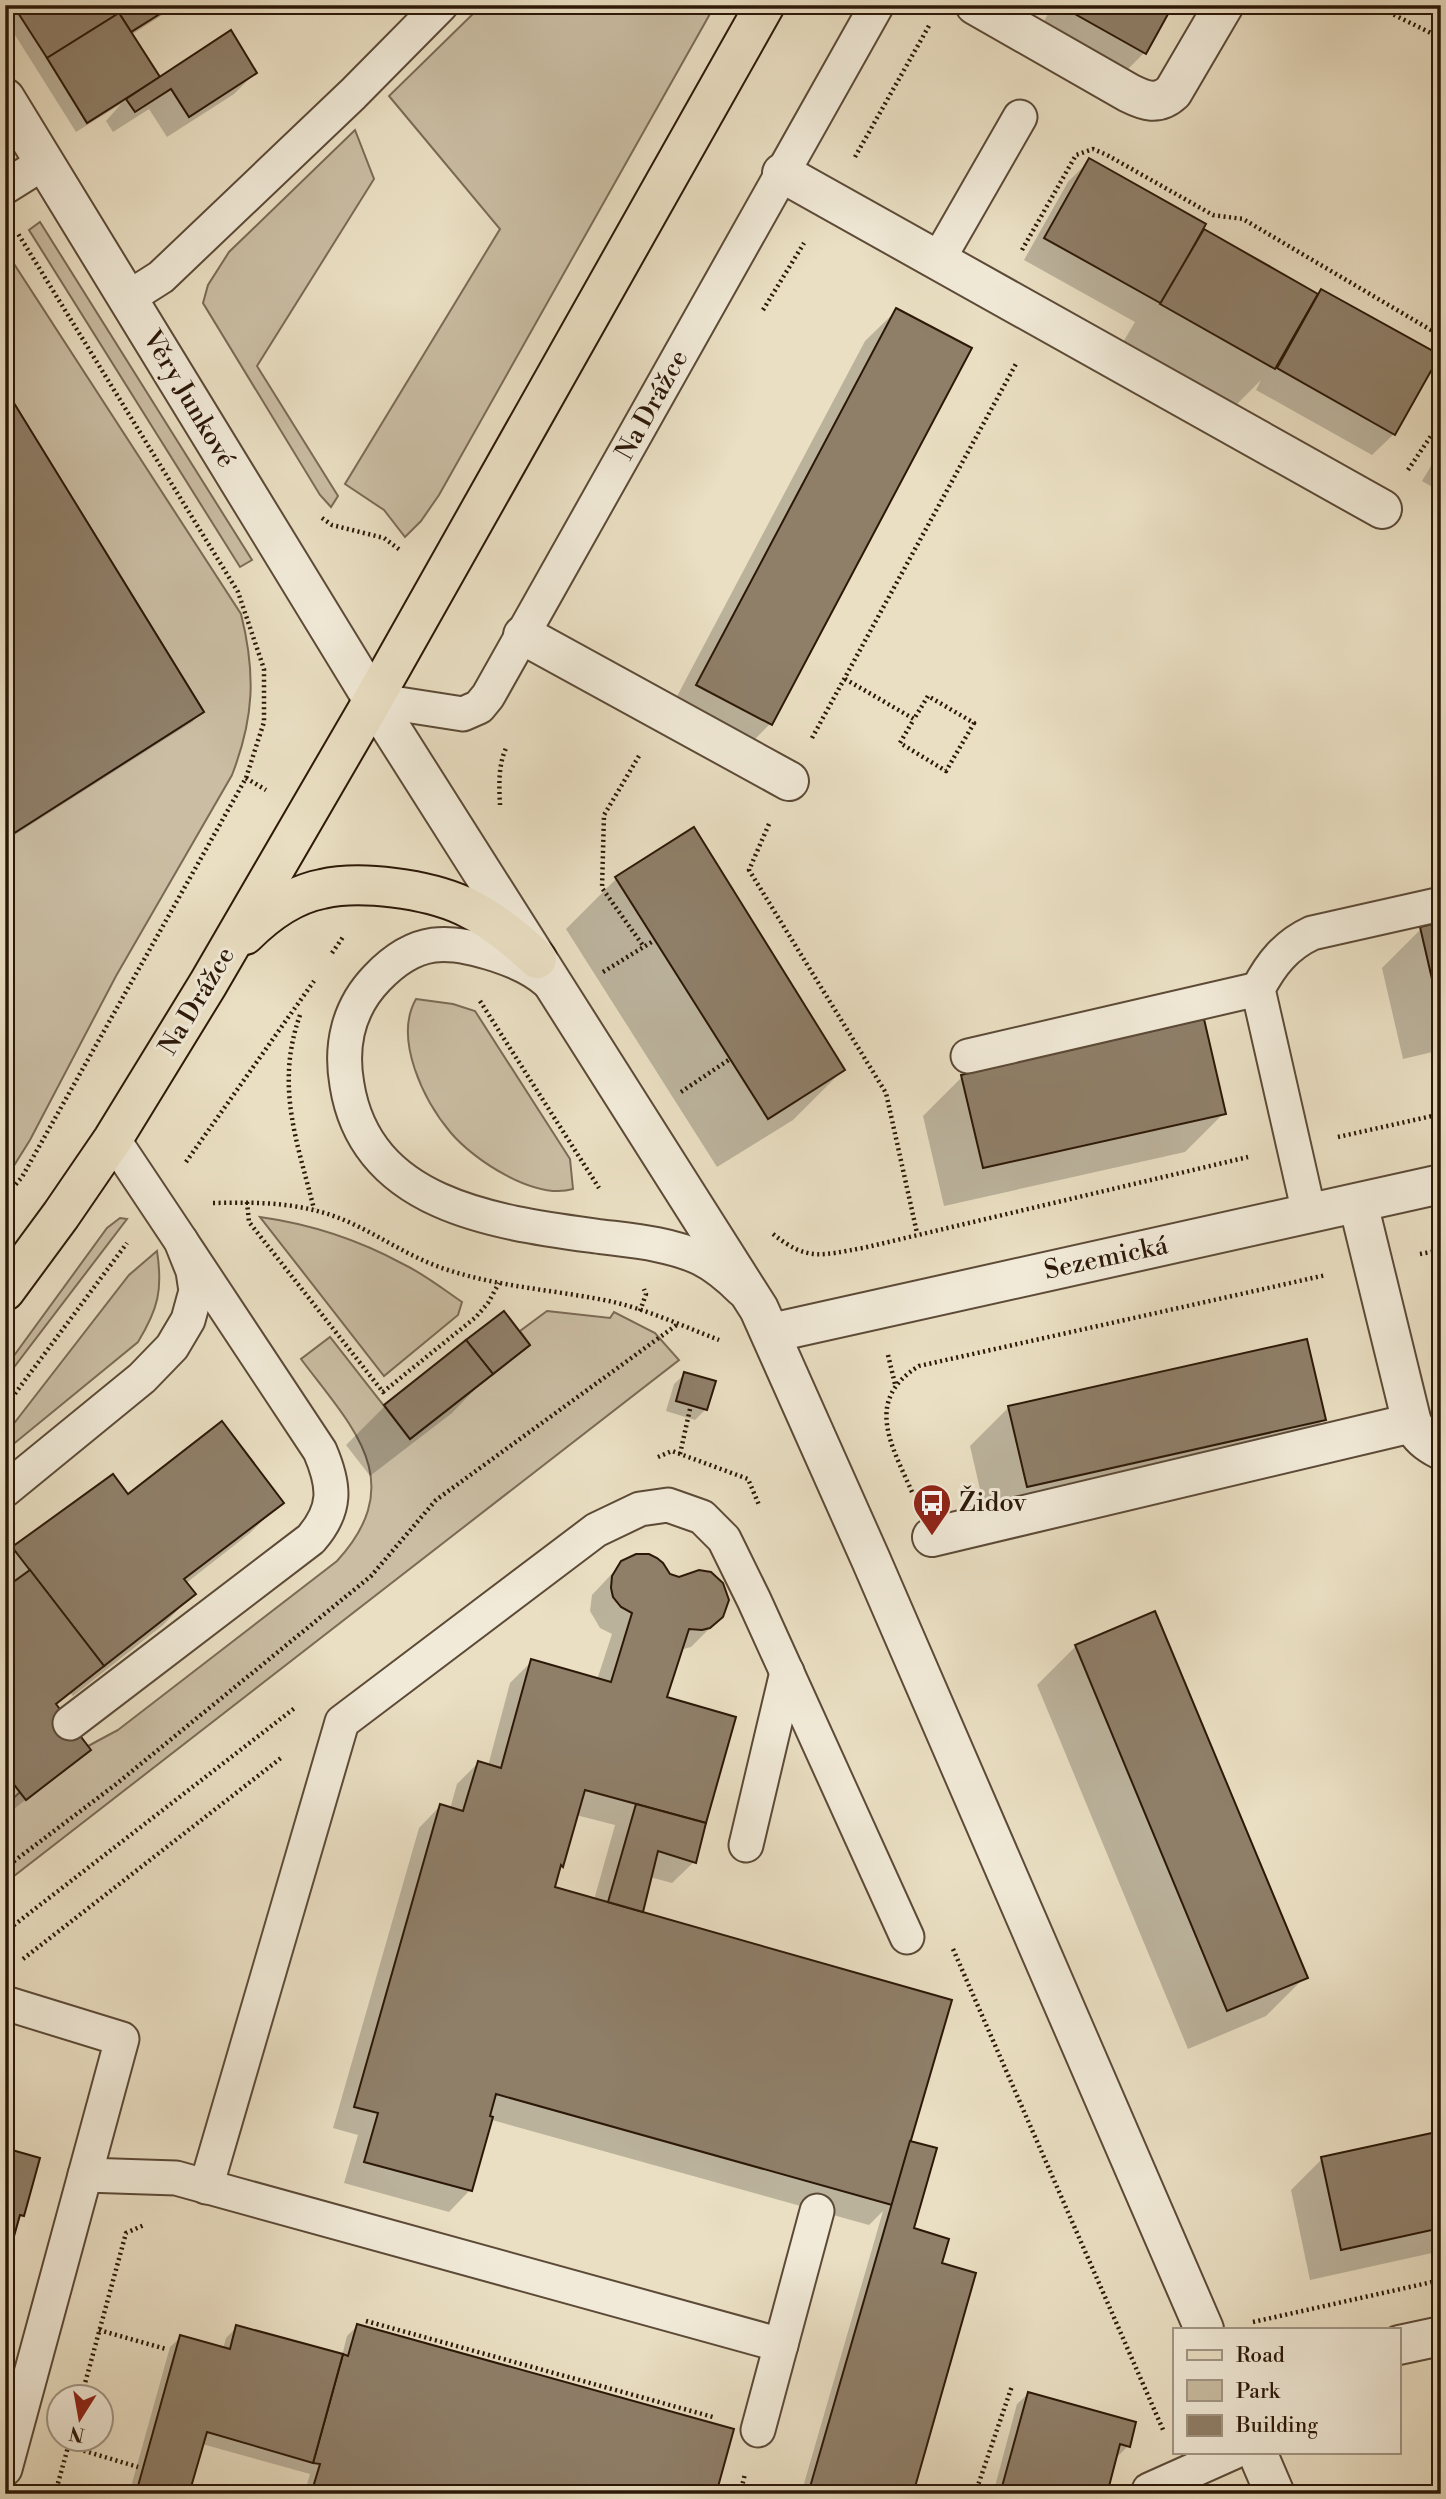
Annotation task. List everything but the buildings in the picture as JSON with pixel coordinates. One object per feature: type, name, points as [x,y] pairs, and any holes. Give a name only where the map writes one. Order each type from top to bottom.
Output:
[{"type":"main road","name":"Na Drážce","points":[[5,1291],[113,1139],[208,984],[373,701],[765,5]]},
{"type":"main road","points":[[208,984],[227,957],[265,915],[289,901],[321,889],[353,886],[406,890],[462,905],[512,935],[546,974]]},
{"type":"street","points":[[975,5],[1129,93],[1150,101],[1159,101],[1173,92],[1224,5]]},
{"type":"street","name":"Věry Junkové","points":[[5,98],[373,701],[765,1321],[1204,2328]]},
{"type":"street","points":[[782,173],[1382,509]]},
{"type":"street","points":[[523,635],[789,780]]},
{"type":"street","name":"Sezemická","points":[[765,1321],[1309,1213],[1441,1184]]},
{"type":"street","points":[[1358,1203],[1412,1423],[1419,1435],[1441,1450]]},
{"type":"street","points":[[932,1537],[1412,1423]]},
{"type":"street","points":[[1400,2345],[1441,2336]]},
{"type":"street","points":[[1258,2454],[1275,2494]]},
{"type":"lane","points":[[128,298],[161,277],[442,5]]},
{"type":"lane","name":"Na Drážce","points":[[373,701],[464,714],[479,707],[488,696],[877,5]]},
{"type":"lane","points":[[938,260],[1020,117]]},
{"type":"lane","points":[[5,187],[45,162]]},
{"type":"lane","points":[[1309,1213],[1258,989],[1268,969],[1283,951],[1312,933],[1441,904]]},
{"type":"lane","points":[[546,974],[507,958],[468,946],[446,943],[415,950],[377,978],[358,1004],[346,1030],[344,1064],[349,1097],[360,1130],[378,1157],[404,1181],[434,1198],[464,1211],[502,1221],[660,1245],[681,1251],[701,1259],[724,1274],[765,1321]]},
{"type":"lane","points":[[968,1056],[1258,989]]},
{"type":"lane","points":[[71,1723],[311,1539],[323,1526],[331,1505],[329,1471],[320,1451],[113,1139]]},
{"type":"lane","points":[[5,1490],[142,1378],[172,1347],[188,1320],[197,1292],[193,1270],[181,1241]]},
{"type":"lane","points":[[206,2187],[342,1722],[596,1530],[640,1509],[668,1505],[702,1517],[724,1539],[906,1937]]},
{"type":"lane","points":[[746,1844],[787,1672]]},
{"type":"lane","points":[[5,2003],[122,2039],[5,2469]]},
{"type":"lane","points":[[85,2175],[176,2178],[781,2345]]},
{"type":"lane","points":[[758,2430],[817,2211]]},
{"type":"lane","points":[[1149,2494],[1149,2490],[1230,2454]]},
{"type":"path","points":[[1374,5],[1441,38]]},
{"type":"path","points":[[997,293],[1076,155],[1093,149],[1213,215],[1243,219],[1441,336]]},
{"type":"path","points":[[5,1197],[22,1177],[246,778],[264,722],[264,669],[237,593],[12,225]]},
{"type":"path","points":[[917,1233],[886,1093],[749,870],[789,780],[1041,318]]},
{"type":"path","points":[[1382,509],[1441,421]]},
{"type":"path","points":[[332,525],[384,538]]},
{"type":"path","points":[[845,679],[914,719]]},
{"type":"path","points":[[928,696],[974,723],[946,771],[900,743],[914,719],[928,696]]},
{"type":"path","points":[[644,947],[602,888],[604,815],[665,713]]},
{"type":"path","points":[[501,815],[499,782],[502,755],[508,744]]},
{"type":"path","points":[[246,778],[307,814]]},
{"type":"path","points":[[332,954],[376,888]]},
{"type":"path","points":[[602,972],[655,940]]},
{"type":"path","points":[[595,961],[609,983]]},
{"type":"path","points":[[5,1406],[156,1204],[317,975]]},
{"type":"path","points":[[469,998],[481,1001],[595,1178]]},
{"type":"path","points":[[673,1082],[680,1093],[730,1059]]},
{"type":"path","points":[[768,1230],[803,1254],[820,1255],[863,1248],[917,1233],[1441,1114]]},
{"type":"path","points":[[156,1204],[247,1202],[300,1206],[325,1212],[425,1262],[447,1270],[499,1283],[611,1302],[728,1343]]},
{"type":"path","points":[[247,1202],[249,1222],[383,1392],[476,1317],[499,1283]]},
{"type":"path","points":[[932,1537],[895,1452],[885,1416],[887,1401],[904,1375],[919,1366],[1441,1250]]},
{"type":"path","points":[[5,1868],[115,1785],[371,1576],[436,1500],[678,1324]]},
{"type":"path","points":[[680,1454],[690,1409]]},
{"type":"path","points":[[647,1461],[671,1451],[748,1479],[760,1505]]},
{"type":"path","points":[[5,1932],[301,1704]]},
{"type":"path","points":[[16,1964],[298,1744],[342,1722]]},
{"type":"path","points":[[949,1939],[1173,2452]]},
{"type":"path","points":[[85,2384],[126,2233],[147,2224]]},
{"type":"path","points":[[1247,2323],[1441,2280]]},
{"type":"path","points":[[366,2321],[758,2430]]},
{"type":"path","points":[[99,2330],[166,2349]]},
{"type":"path","points":[[975,2494],[1012,2386]]},
{"type":"path","points":[[55,2494],[66,2454]]},
{"type":"path","points":[[101,2454],[138,2467]]},
{"type":"path","points":[[1174,2454],[1183,2475]]},
{"type":"green space","points":[[482,5],[715,5],[439,495],[421,521],[405,537],[384,510],[345,484],[500,229],[389,96]]},
{"type":"green space","points":[[355,130],[374,179],[257,366],[338,496],[331,507],[320,495],[203,303],[208,285],[229,252]]},
{"type":"green space","points":[[40,222],[252,560],[240,567],[29,230]]},
{"type":"green space","points":[[5,250],[241,614],[251,676],[245,734],[232,775],[116,976],[30,1140],[5,1180],[5,838],[204,712],[9,396],[5,397]]},
{"type":"green space","points":[[416,999],[453,1004],[475,1011],[570,1159],[573,1189],[541,1189],[507,1176],[475,1155],[451,1133],[422,1087],[410,1051],[408,1032]]},
{"type":"green space","points":[[260,1217],[334,1234],[386,1255],[418,1272],[462,1302],[458,1315],[384,1376]]},
{"type":"green space","points":[[120,1218],[127,1219],[5,1379],[5,1368],[107,1228]]},
{"type":"green space","points":[[157,1251],[157,1299],[138,1342],[5,1451],[5,1435],[129,1275]]},
{"type":"green space","points":[[547,1311],[610,1318],[614,1312],[655,1333],[679,1360],[5,1883],[5,1807],[16,1795],[58,1764],[118,1730],[337,1561],[359,1532],[369,1505],[371,1480],[366,1456],[338,1408],[301,1359],[330,1337],[410,1439],[530,1345],[520,1331]]},
{"type":"place","name":"Židov","points":[[932,1537]]}]
